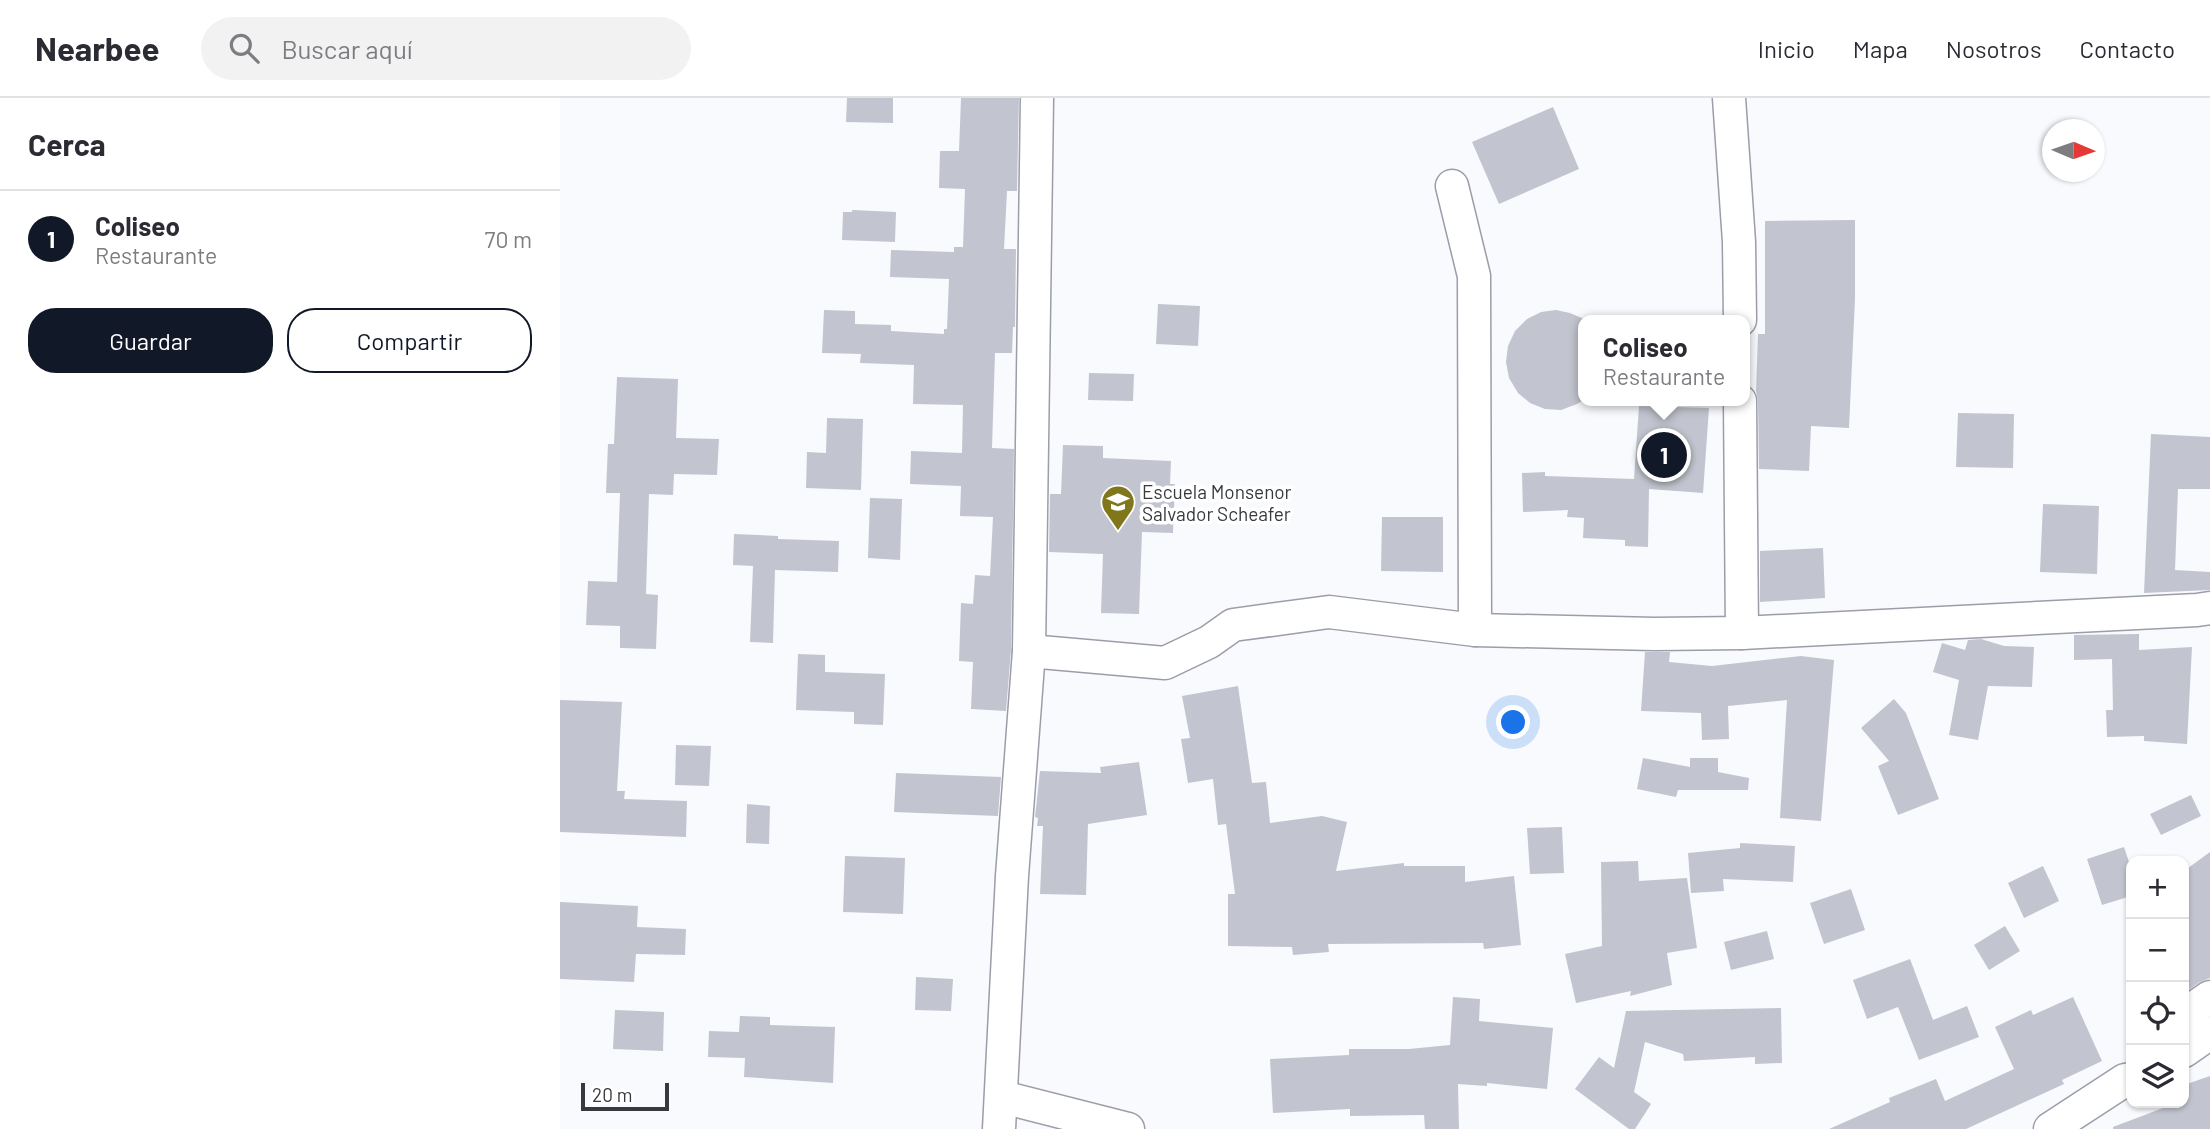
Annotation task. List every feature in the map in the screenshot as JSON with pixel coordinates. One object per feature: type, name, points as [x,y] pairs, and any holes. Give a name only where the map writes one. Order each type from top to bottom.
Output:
[{"type":"street","points":[[999,1129],[1012,876],[1029,651],[1037,98]]},
{"type":"street","points":[[1729,98],[1739,242],[1740,315]]},
{"type":"street","points":[[1452,186],[1474,276],[1475,630]]},
{"type":"street","points":[[1740,406],[1742,632]]},
{"type":"street","points":[[1029,651],[1165,663],[1209,642],[1233,625],[1329,612],[1475,630],[1655,634],[2210,608]]},
{"type":"street","points":[[2189,1012],[2210,997]]},
{"type":"street","points":[[2189,1048],[2210,1033]]},
{"type":"street","points":[[2050,1129],[2126,1074]]},
{"type":"street","points":[[1002,1097],[1128,1129]]},
{"type":"building","points":[[847,98],[893,98],[893,123],[846,122]]},
{"type":"building","points":[[961,98],[1019,98],[1017,191],[1007,191],[1004,249],[1016,249],[1015,327],[1012,353],[995,353],[992,448],[1014,449],[1011,650],[1006,711],[971,709],[973,662],[959,661],[961,603],[973,604],[975,575],[990,576],[993,517],[960,516],[961,486],[910,484],[911,451],[962,453],[963,405],[913,404],[914,365],[860,363],[861,354],[822,353],[824,310],[855,311],[855,324],[891,325],[891,331],[944,334],[944,329],[947,329],[949,279],[890,277],[891,250],[954,252],[954,247],[963,247],[965,189],[939,188],[940,151],[959,151]]},
{"type":"building","points":[[1553,107],[1579,169],[1499,204],[1472,142]]},
{"type":"building","points":[[843,212],[896,212],[895,242],[842,240]]},
{"type":"building","points":[[1855,220],[1855,299],[1849,428],[1811,426],[1809,471],[1759,469],[1756,391],[1758,334],[1765,334],[1765,221]]},
{"type":"building","points":[[1158,304],[1200,306],[1198,346],[1156,344]]},
{"type":"building","points":[[1556,310],[1578,316],[1578,403],[1561,410],[1545,409],[1530,403],[1518,393],[1509,378],[1506,362],[1508,346],[1515,331],[1527,319],[1541,312]]},
{"type":"building","points":[[1089,373],[1134,374],[1133,401],[1088,400]]},
{"type":"building","points":[[617,377],[678,379],[676,438],[719,439],[717,475],[674,474],[673,495],[649,494],[646,594],[658,595],[656,649],[620,648],[620,626],[586,625],[588,581],[617,582],[620,493],[606,493],[608,444],[614,444]]},
{"type":"building","points":[[1639,406],[1709,408],[1703,493],[1649,489],[1648,547],[1625,546],[1625,540],[1583,538],[1584,518],[1567,517],[1568,510],[1523,512],[1522,473],[1545,472],[1545,476],[1634,479]]},
{"type":"building","points":[[1958,413],[2014,414],[2013,468],[1956,467]]},
{"type":"building","points":[[827,418],[863,419],[861,490],[806,488],[807,452],[826,453]]},
{"type":"building","points":[[2151,434],[2210,437],[2210,489],[2178,489],[2175,570],[2210,572],[2210,590],[2144,593]]},
{"type":"building","points":[[1063,445],[1103,446],[1103,458],[1171,461],[1170,484],[1175,484],[1173,533],[1142,532],[1139,614],[1101,613],[1103,554],[1049,552],[1050,494],[1061,494]]},
{"type":"building","points":[[870,498],[902,499],[900,560],[868,558]]},
{"type":"building","points":[[2043,504],[2099,506],[2097,574],[2040,572]]},
{"type":"building","points":[[1382,517],[1443,517],[1443,572],[1381,571]]},
{"type":"building","points":[[734,534],[839,541],[838,572],[775,570],[773,643],[750,642],[753,566],[733,565]]},
{"type":"building","points":[[1823,548],[1825,598],[1760,602],[1760,551]]},
{"type":"building","points":[[2139,634],[2139,650],[2192,647],[2187,744],[2144,741],[2144,736],[2107,737],[2106,710],[2113,710],[2112,659],[2074,660],[2074,635]]},
{"type":"building","points":[[1981,639],[2004,646],[2034,647],[2032,687],[1988,686],[1978,740],[1949,735],[1959,680],[1933,672],[1942,643],[1965,650],[1968,640]]},
{"type":"building","points":[[1645,652],[1670,652],[1669,662],[1712,666],[1801,656],[1834,660],[1821,821],[1780,818],[1787,700],[1728,706],[1729,739],[1702,740],[1701,713],[1641,711]]},
{"type":"building","points":[[798,654],[825,655],[825,672],[885,674],[883,725],[854,724],[854,712],[796,710]]},
{"type":"building","points":[[1238,686],[1252,783],[1266,782],[1270,823],[1322,816],[1347,822],[1336,871],[1404,863],[1404,866],[1465,866],[1465,882],[1514,876],[1521,945],[1484,949],[1483,943],[1328,944],[1329,952],[1293,955],[1292,947],[1228,946],[1228,894],[1235,894],[1226,824],[1218,825],[1213,779],[1188,783],[1181,739],[1190,738],[1182,696]]},
{"type":"building","points":[[1894,699],[1906,713],[1939,799],[1898,815],[1878,766],[1889,761],[1861,728]]},
{"type":"building","points":[[560,700],[622,702],[617,791],[625,791],[624,799],[687,801],[686,837],[560,832]]},
{"type":"building","points":[[676,745],[711,746],[709,786],[675,785]]},
{"type":"building","points":[[1643,758],[1690,767],[1690,758],[1718,758],[1718,772],[1749,778],[1748,790],[1678,790],[1676,797],[1637,789]]},
{"type":"building","points":[[1139,762],[1147,815],[1088,824],[1086,895],[1040,894],[1043,826],[1037,826],[1038,818],[1035,817],[1040,771],[1101,773],[1100,767]]},
{"type":"building","points":[[896,773],[1001,777],[998,816],[894,812]]},
{"type":"building","points":[[2191,795],[2201,816],[2161,835],[2150,814]]},
{"type":"building","points":[[747,804],[770,806],[769,844],[746,843]]},
{"type":"building","points":[[1562,827],[1564,873],[1530,874],[1527,828]]},
{"type":"building","points":[[1740,843],[1795,846],[1793,882],[1723,879],[1724,891],[1691,893],[1688,853],[1740,848]]},
{"type":"building","points":[[2124,847],[2127,856],[2126,898],[2102,905],[2087,859]]},
{"type":"building","points":[[2210,852],[2210,978],[2189,990],[2189,919],[2189,867]]},
{"type":"building","points":[[845,856],[905,858],[903,914],[843,912]]},
{"type":"building","points":[[1638,861],[1639,881],[1687,878],[1697,948],[1667,953],[1672,985],[1630,996],[1631,991],[1576,1003],[1565,954],[1602,946],[1601,862]]},
{"type":"building","points":[[2043,866],[2059,901],[2024,918],[2008,883]]},
{"type":"building","points":[[1851,889],[1865,930],[1824,944],[1810,903]]},
{"type":"building","points":[[560,902],[638,906],[637,927],[686,929],[685,955],[636,954],[634,982],[560,979]]},
{"type":"building","points":[[2005,926],[2020,951],[1989,970],[1974,945]]},
{"type":"building","points":[[1767,931],[1774,959],[1731,970],[1724,942]]},
{"type":"building","points":[[1910,959],[1933,1020],[1967,1006],[1979,1037],[1919,1060],[1898,1007],[1867,1019],[1853,980]]},
{"type":"building","points":[[916,977],[953,979],[951,1011],[915,1010]]},
{"type":"building","points":[[1453,997],[1480,999],[1479,1021],[1553,1028],[1547,1089],[1487,1083],[1487,1086],[1458,1084],[1459,1129],[1425,1129],[1424,1115],[1350,1116],[1350,1109],[1273,1113],[1270,1059],[1349,1055],[1349,1049],[1409,1049],[1450,1045]]},
{"type":"building","points":[[2073,997],[2102,1061],[2062,1080],[2064,1084],[1966,1129],[1829,1129],[1890,1102],[1889,1098],[1936,1079],[1945,1101],[2014,1069],[1995,1027],[2031,1010],[2033,1015]]},
{"type":"building","points":[[1781,1008],[1782,1063],[1755,1064],[1755,1057],[1684,1061],[1683,1054],[1645,1042],[1634,1092],[1651,1104],[1635,1129],[1629,1129],[1575,1089],[1599,1057],[1614,1068],[1626,1011]]},
{"type":"building","points":[[615,1010],[664,1012],[663,1051],[613,1049]]},
{"type":"building","points":[[740,1016],[770,1017],[770,1025],[835,1027],[833,1083],[744,1077],[745,1058],[708,1057],[709,1031],[739,1032]]},
{"type":"building","points":[[2210,1076],[2210,1129],[2113,1129],[2163,1108],[2189,1108],[2189,1083]]},
{"type":"place","name":"Coliseo","points":[[1664,455]]},
{"type":"place","name":"Escuela Monsenor Salvador Scheafer","points":[[1118,532]]}]
